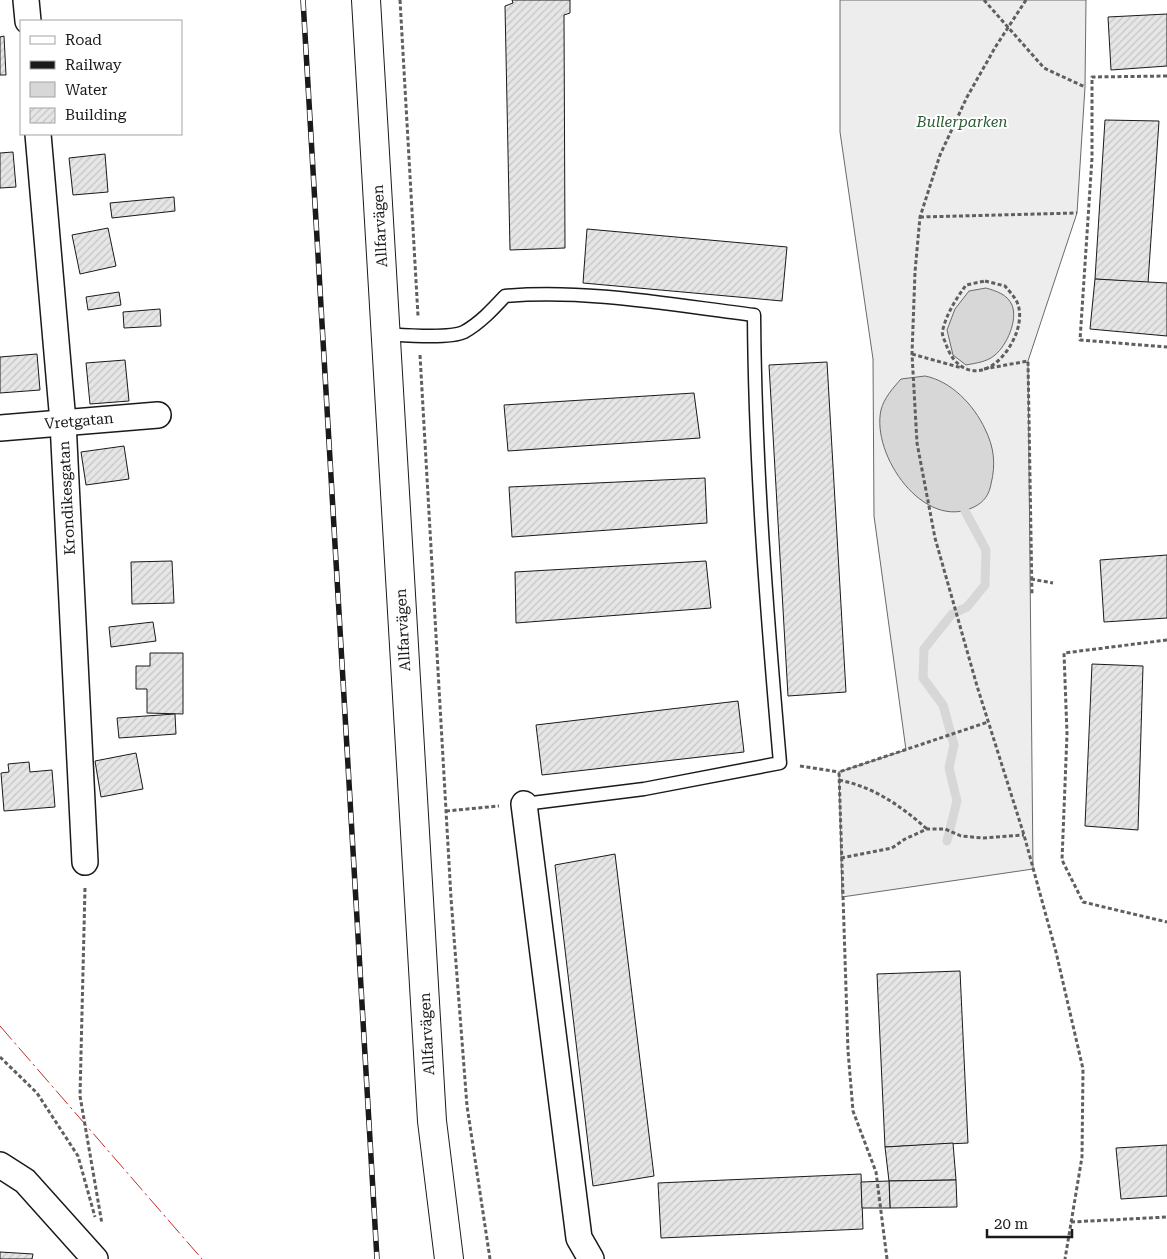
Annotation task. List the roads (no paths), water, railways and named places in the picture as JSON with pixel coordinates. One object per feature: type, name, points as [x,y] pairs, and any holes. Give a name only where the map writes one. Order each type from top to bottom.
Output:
[{"type":"street","points":[[26,0],[28,20]]},
{"type":"street","name":"Allfarvägen","points":[[366,0],[432,1121],[449,1259]]},
{"type":"street","name":"Krondikesgatan","points":[[38,135],[63,422],[85,862]]},
{"type":"street","name":"Vretgatan","points":[[0,428],[158,415]]},
{"type":"street","points":[[524,804],[579,1238],[591,1259]]},
{"type":"street","points":[[0,1165],[25,1181],[96,1259]]},
{"type":"lane","points":[[386,334],[419,336],[462,333],[485,318],[505,296],[541,293],[641,301],[754,316],[755,414],[767,612],[780,763],[644,789],[524,804]]},
{"type":"water","points":[[986,288],[994,290],[1010,301],[1014,318],[1004,345],[995,355],[985,361],[966,365],[953,355],[947,330],[955,309],[969,291]]},
{"type":"water","points":[[925,376],[944,383],[961,395],[975,411],[988,436],[994,463],[993,477],[987,495],[981,503],[974,507],[955,512],[937,509],[920,499],[905,485],[893,467],[884,448],[880,428],[881,410],[887,397],[901,379]]},
{"type":"waterway","points":[[947,841],[957,801],[949,768],[954,745],[943,705],[923,678],[924,649],[952,614],[967,607],[985,585],[986,550],[965,511]]},
{"type":"railway","points":[[303,0],[377,1259]]},
{"type":"park label","name":"Bullerparken","points":[[962,122]]}]
